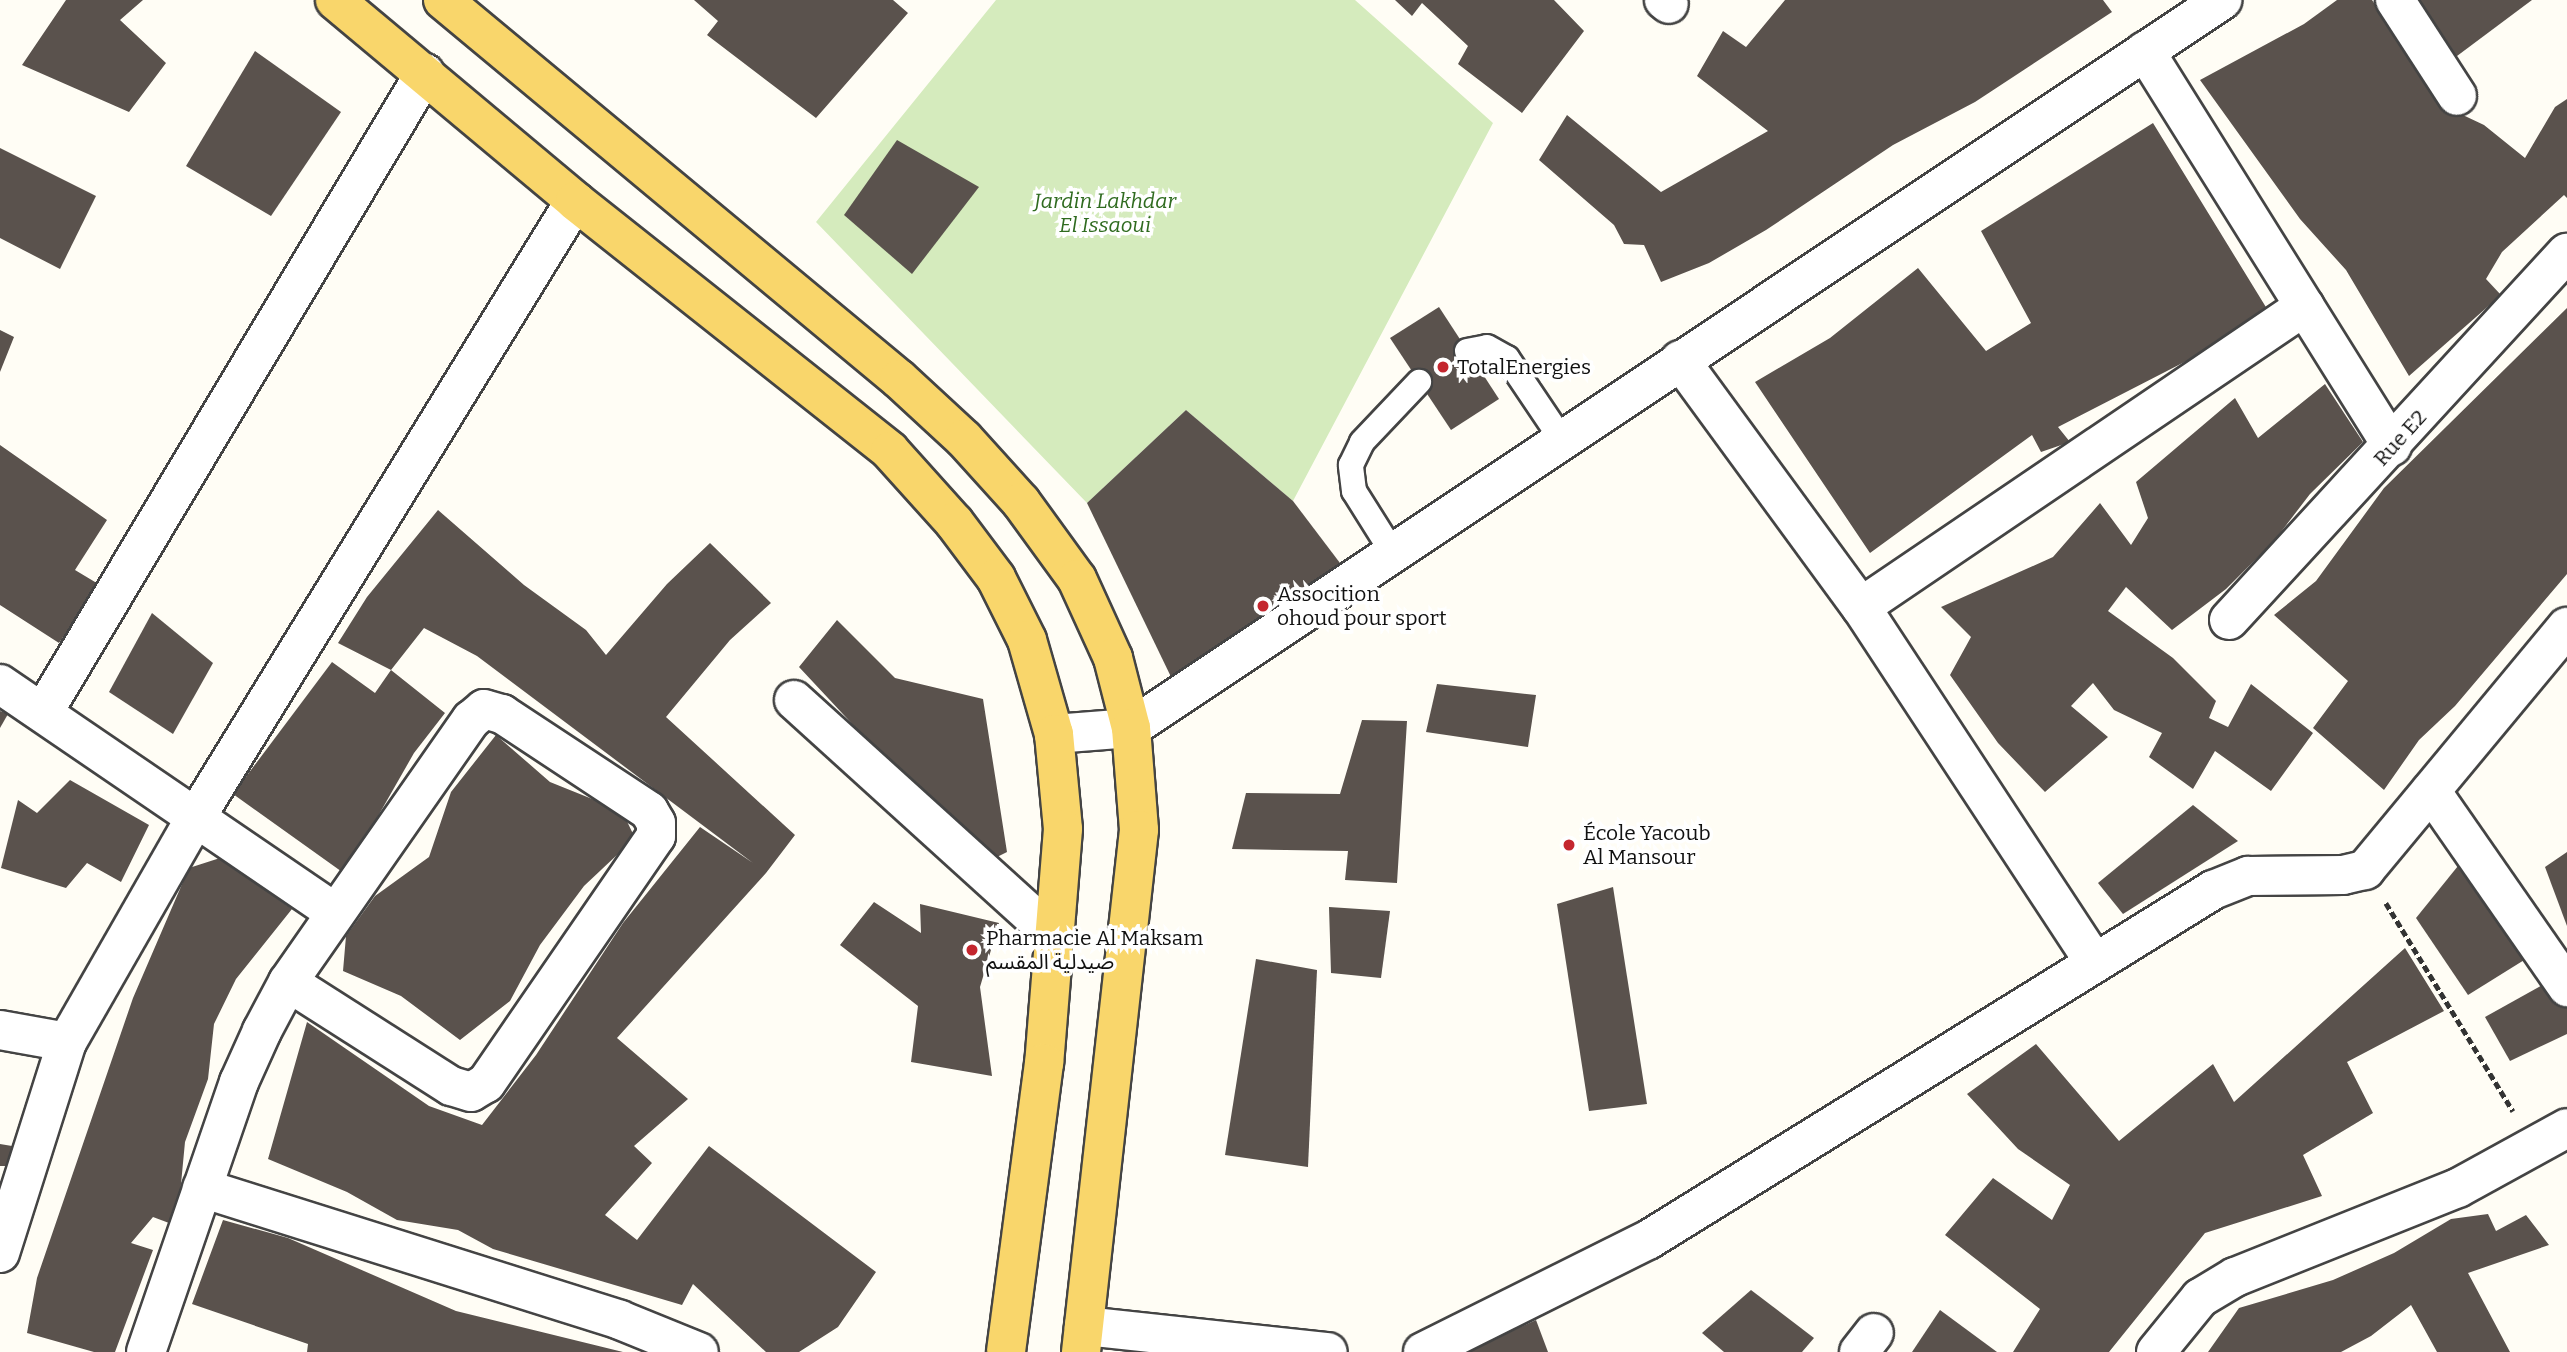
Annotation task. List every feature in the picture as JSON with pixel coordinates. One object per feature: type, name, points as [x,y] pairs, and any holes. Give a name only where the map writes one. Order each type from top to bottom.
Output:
[{"type":"main road","points":[[335,0],[575,201],[890,451],[954,522],[996,578],[1027,640],[1054,734],[1063,830],[1055,937],[1006,1352]]},
{"type":"main road","points":[[443,0],[899,379],[964,439],[1021,502],[1077,579],[1113,658],[1131,729],[1139,830],[1083,1339]]},
{"type":"street","points":[[1054,734],[1131,729],[2222,0]]},
{"type":"street","points":[[2395,0],[2457,96]]},
{"type":"street","points":[[2145,51],[2392,446]]},
{"type":"street","points":[[44,711],[425,73]]},
{"type":"street","points":[[0,1253],[67,1042],[196,817],[575,201]]},
{"type":"street","name":"Rue E2","points":[[2230,621],[2567,253]]},
{"type":"street","points":[[1861,607],[2305,306]]},
{"type":"street","points":[[1681,360],[1861,607],[2093,960]]},
{"type":"street","points":[[1423,1352],[1648,1240],[2093,960],[2213,890],[2248,876],[2343,875],[2365,870],[2567,627]]},
{"type":"street","points":[[0,684],[44,711],[334,912]]},
{"type":"street","points":[[794,700],[1055,937]]},
{"type":"street","points":[[146,1352],[239,1082],[288,982],[334,912],[471,720],[484,709],[502,714],[638,804],[656,823],[656,836],[633,870],[486,1083],[471,1092],[451,1086],[288,982]]},
{"type":"street","points":[[2431,791],[2567,987]]},
{"type":"street","points":[[0,1030],[67,1042]]},
{"type":"street","points":[[2156,1352],[2200,1298],[2235,1277],[2458,1188],[2536,1149],[2567,1128]]},
{"type":"street","points":[[202,1188],[620,1320],[699,1352]]},
{"type":"street","points":[[1083,1339],[1328,1352]]},
{"type":"lane","points":[[1467,351],[1487,347],[1507,358],[1562,440]]},
{"type":"lane","points":[[1393,553],[1354,491],[1352,465],[1362,442],[1419,382]]},
{"type":"path","points":[[2365,870],[2536,1149]]},
{"type":"green space","name":"Jardin Lakhdar El Issaoui","points":[[996,0],[1355,0],[1493,123],[1293,501],[1186,410],[1087,503],[816,222]]},
{"type":"building","points":[[66,0],[143,0],[120,20],[166,63],[129,112],[22,65]]},
{"type":"building","points":[[694,0],[893,0],[908,13],[816,118],[707,35],[718,21]]},
{"type":"building","points":[[1395,0],[1554,0],[1584,31],[1522,113],[1458,64],[1468,46],[1422,3],[1412,16]]},
{"type":"building","points":[[1785,0],[2103,0],[2112,12],[1975,102],[1893,145],[1766,230],[1709,263],[1661,282],[1644,245],[1624,244],[1614,225],[1539,160],[1567,115],[1661,192],[1768,131],[1697,76],[1723,31],[1746,47]]},
{"type":"building","points":[[2337,0],[2372,0],[2448,108],[2484,125],[2525,158],[2555,107],[2567,99],[2567,198],[2564,195],[2502,252],[2486,279],[2501,295],[2409,376],[2346,270],[2300,219],[2200,80],[2304,24]]},
{"type":"building","points":[[2410,0],[2532,0],[2453,59]]},
{"type":"building","points":[[255,51],[341,112],[271,216],[186,166]]},
{"type":"building","points":[[2153,123],[2272,317],[2058,427],[2070,442],[2041,452],[2032,435],[1870,553],[1755,382],[1830,338],[1918,268],[1986,351],[2031,323],[1981,231]]},
{"type":"building","points":[[897,140],[979,187],[912,274],[844,215]]},
{"type":"building","points":[[0,148],[96,196],[60,269],[0,238]]},
{"type":"building","name":"TotalEnergies","points":[[1439,307],[1499,399],[1451,430],[1390,338]]},
{"type":"building","points":[[2567,308],[2567,574],[2455,706],[2419,740],[2384,790],[2313,728],[2348,681],[2274,615],[2316,581],[2384,488]]},
{"type":"building","points":[[0,330],[14,337],[0,372]]},
{"type":"building","points":[[2325,384],[2363,442],[2310,494],[2274,541],[2226,589],[2172,630],[2126,587],[2108,611],[2173,658],[2216,701],[2209,718],[2228,727],[2251,684],[2313,733],[2271,791],[2215,751],[2193,789],[2149,757],[2162,733],[2114,710],[2093,683],[2071,706],[2108,737],[2045,792],[1998,743],[1950,675],[1971,637],[1941,607],[2053,557],[2100,503],[2131,545],[2148,518],[2136,482],[2235,398],[2258,438]]},
{"type":"building","points":[[1186,410],[1293,501],[1340,563],[1173,681],[1087,503]]},
{"type":"building","points":[[0,445],[107,520],[75,570],[100,585],[59,643],[0,605]]},
{"type":"building","points":[[438,510],[524,585],[586,630],[606,655],[667,584],[710,543],[771,603],[730,640],[666,717],[795,835],[766,873],[617,1038],[688,1099],[634,1146],[652,1163],[605,1215],[637,1240],[709,1146],[876,1272],[838,1327],[799,1352],[766,1352],[693,1284],[682,1305],[493,1249],[458,1230],[397,1220],[347,1192],[268,1159],[307,1022],[429,1106],[482,1125],[536,1055],[623,923],[700,827],[753,863],[477,656],[424,628],[391,670],[338,643],[367,597]]},
{"type":"building","points":[[152,613],[213,663],[173,734],[109,692]]},
{"type":"building","points":[[837,620],[895,678],[983,699],[1007,852],[983,864],[799,667]]},
{"type":"building","points":[[332,662],[375,693],[391,670],[445,713],[414,753],[345,874],[233,794]]},
{"type":"building","points":[[1437,684],[1536,695],[1528,747],[1426,732]]},
{"type":"building","points":[[0,711],[8,714],[0,728]]},
{"type":"building","points":[[1362,720],[1407,721],[1397,883],[1345,880],[1348,851],[1232,849],[1246,793],[1340,794]]},
{"type":"building","points":[[496,735],[550,782],[622,811],[635,838],[584,886],[540,945],[510,1001],[460,1040],[401,996],[343,971],[346,936],[375,896],[429,857],[451,792]]},
{"type":"building","points":[[70,780],[149,825],[121,882],[87,863],[66,888],[1,868],[18,800],[37,813]]},
{"type":"building","points":[[2193,805],[2238,841],[2123,914],[2098,883]]},
{"type":"building","points":[[2567,852],[2567,926],[2545,867]]},
{"type":"building","points":[[220,858],[292,909],[236,979],[214,1024],[208,1079],[185,1142],[177,1226],[153,1217],[131,1243],[153,1250],[115,1352],[94,1352],[27,1333],[37,1278],[133,998],[189,868]]},
{"type":"building","points":[[2462,861],[2529,957],[2468,995],[2416,918]]},
{"type":"building","points":[[1613,887],[1647,1104],[1589,1111],[1557,904]]},
{"type":"building","points":[[874,902],[921,933],[920,904],[999,923],[980,987],[992,1076],[911,1062],[918,1006],[840,945]]},
{"type":"building","points":[[1329,907],[1390,911],[1381,978],[1331,973]]},
{"type":"building","points":[[2405,948],[2444,1011],[2347,1062],[2373,1113],[2303,1155],[2322,1196],[2205,1233],[2109,1352],[2013,1352],[2040,1309],[1945,1235],[1993,1178],[2052,1220],[2070,1185],[2018,1149],[1967,1094],[2036,1044],[2119,1141],[2213,1064],[2234,1102]]},
{"type":"building","points":[[1256,959],[1317,970],[1308,1167],[1225,1155]]},
{"type":"building","points":[[2553,979],[2567,1008],[2567,1034],[2510,1061],[2485,1017]]},
{"type":"building","points":[[0,1144],[18,1147],[12,1166],[0,1166]]},
{"type":"building","points":[[2488,1214],[2496,1231],[2526,1215],[2549,1245],[2468,1273],[2510,1352],[2437,1352],[2411,1305],[2371,1336],[2341,1352],[2208,1352],[2239,1308],[2333,1280],[2394,1253],[2451,1219]]},
{"type":"building","points":[[223,1220],[288,1238],[456,1311],[623,1352],[307,1352],[308,1344],[192,1304]]},
{"type":"building","points":[[1751,1290],[1814,1338],[1802,1352],[1724,1352],[1702,1333]]},
{"type":"building","points":[[1940,1310],[1997,1352],[1912,1352]]},
{"type":"building","points":[[1536,1320],[1548,1352],[1465,1352]]},
{"type":"place","name":"TotalEnergies","points":[[1443,367]]},
{"type":"place","name":"Assocition ohoud pour sport","points":[[1263,606]]},
{"type":"place","name":"École Yacoub Al Mansour","points":[[1569,845]]},
{"type":"place","name":"Pharmacie Al Maksam صيدلية المقسم","points":[[972,950]]}]
